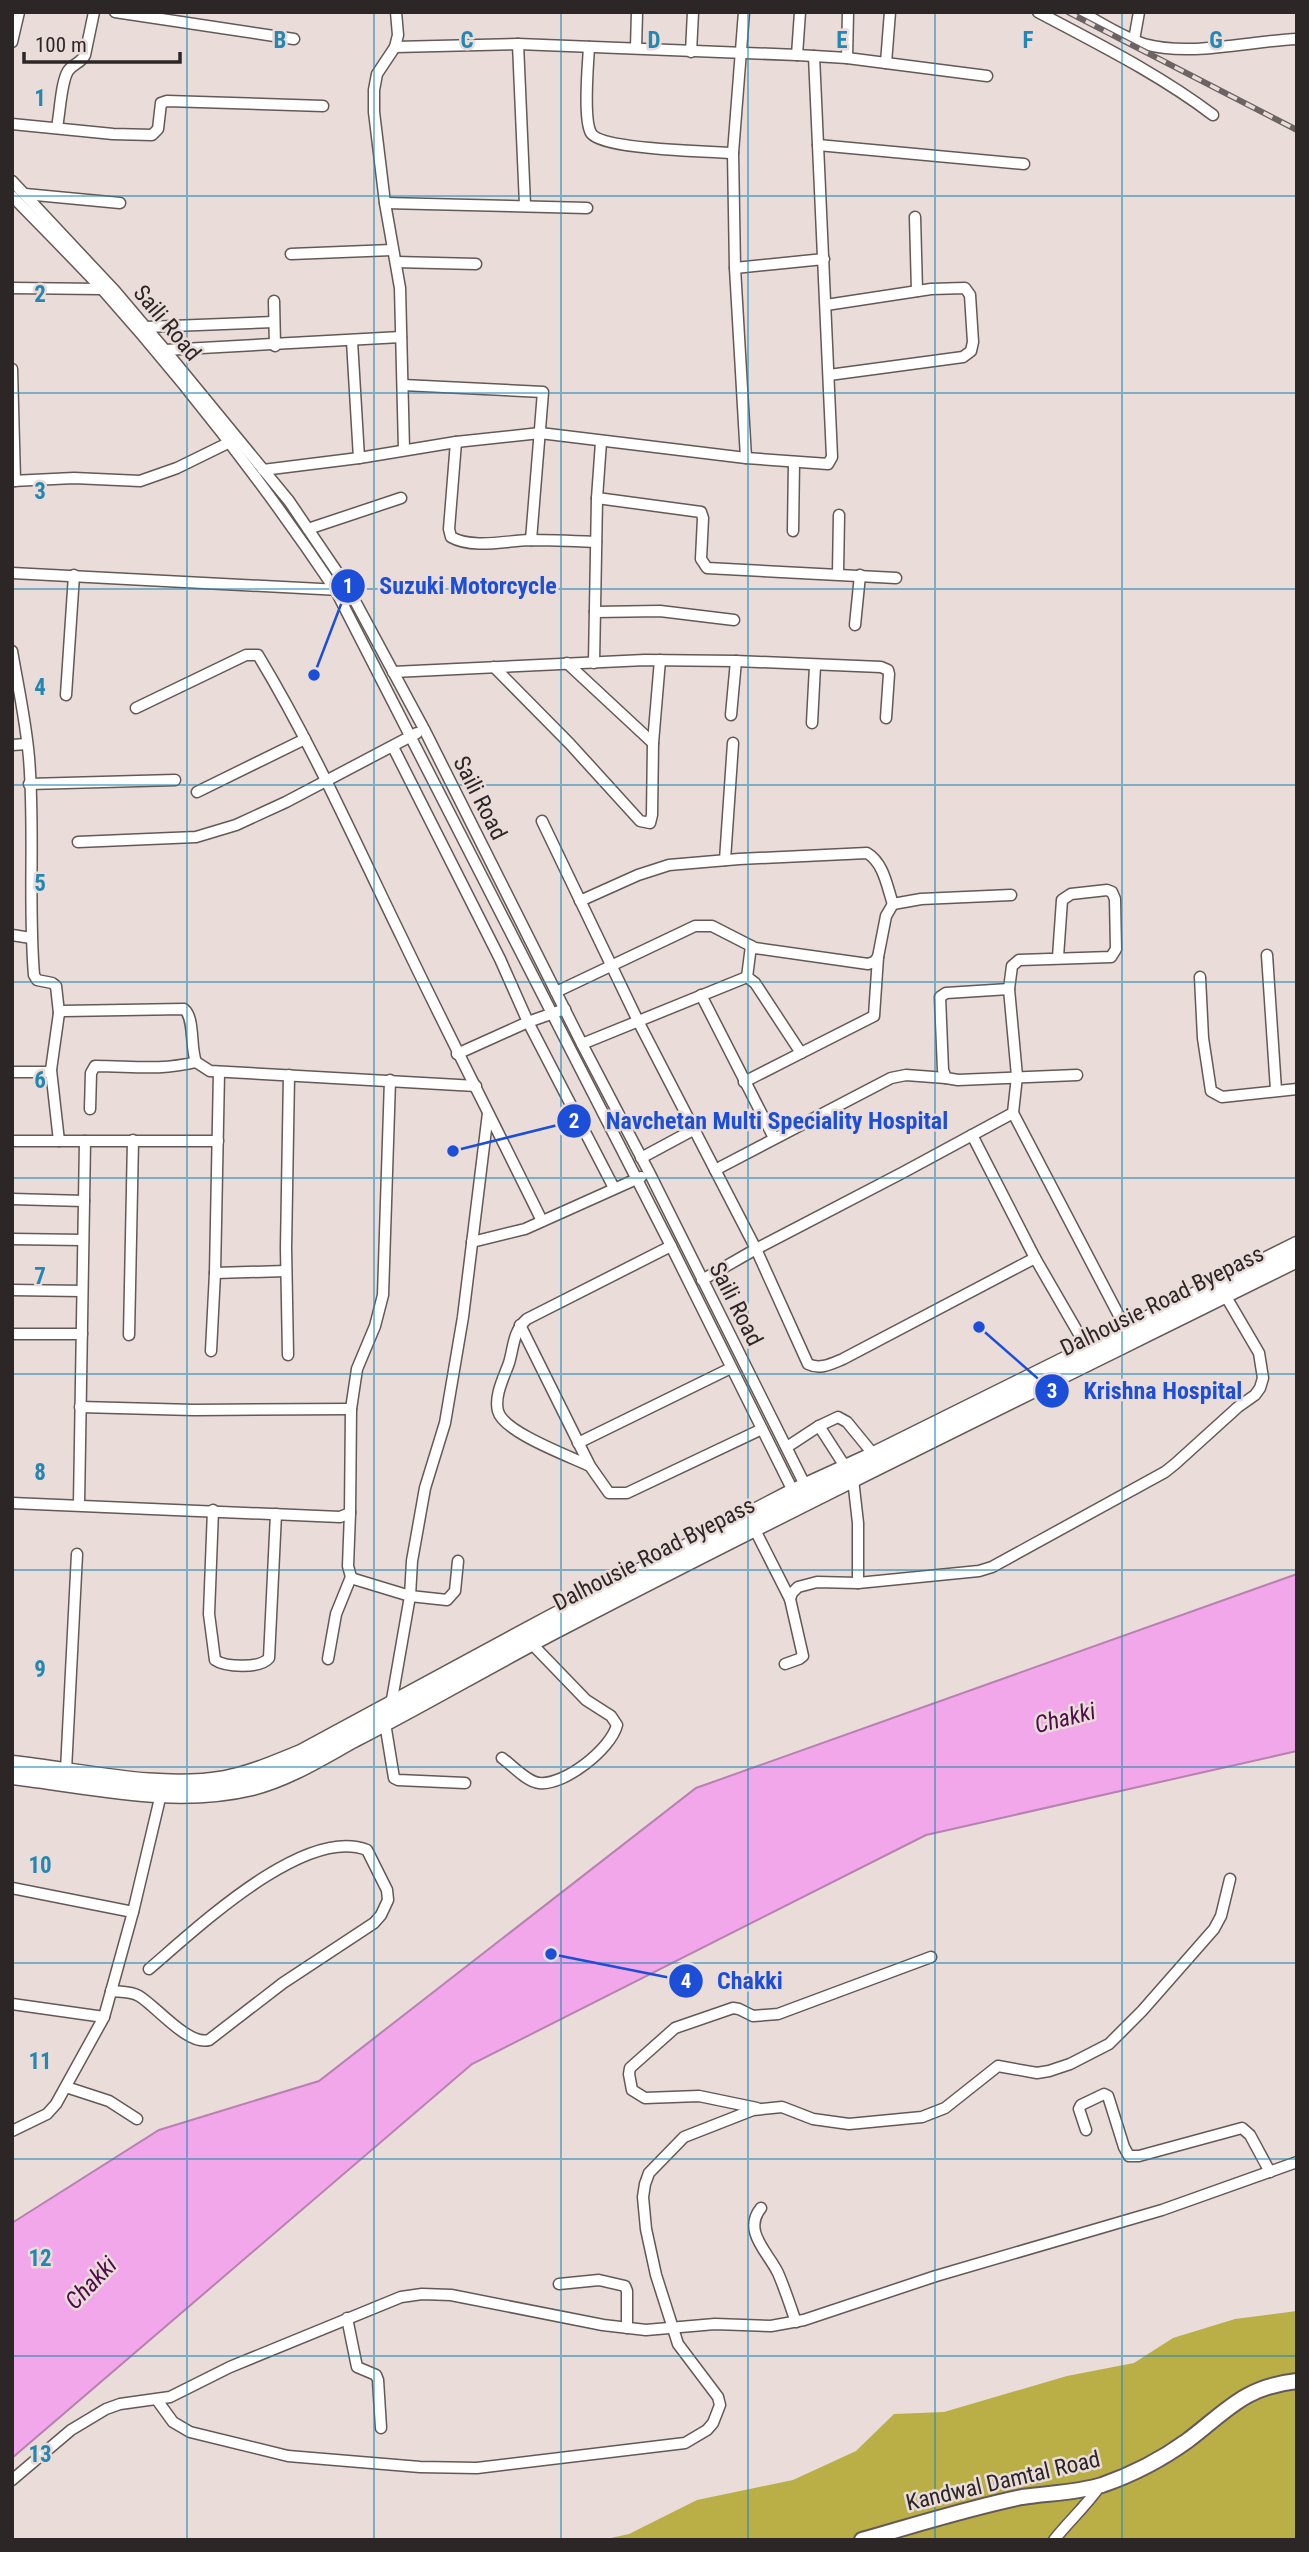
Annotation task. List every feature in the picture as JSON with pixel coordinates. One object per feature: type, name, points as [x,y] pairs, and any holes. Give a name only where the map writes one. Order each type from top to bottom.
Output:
[{"type":"highway","points":[[849,1474],[874,1455],[1297,1245]]},
{"type":"highway","name":"Dalhousie Road Byepass","points":[[12,1776],[161,1794],[205,1795],[278,1779],[531,1643],[754,1528],[803,1496],[1297,1259]]},
{"type":"highway","points":[[12,1764],[178,1783],[227,1779],[252,1772],[301,1753],[549,1619],[803,1496]]},
{"type":"main road","name":"Kandwal Damtal Road","points":[[862,2540],[1023,2497],[1101,2485],[1157,2460],[1187,2441],[1220,2412],[1247,2394],[1264,2386],[1297,2381]]},
{"type":"street","points":[[12,42],[19,12]]},
{"type":"street","points":[[57,127],[66,76],[85,55],[94,12]]},
{"type":"street","points":[[115,12],[294,39]]},
{"type":"street","points":[[192,12],[192,24]]},
{"type":"street","points":[[396,12],[398,35],[394,47],[379,69],[374,90],[376,136],[400,288],[404,450]]},
{"type":"street","points":[[636,48],[637,12]]},
{"type":"street","points":[[691,52],[693,12]]},
{"type":"street","points":[[744,12],[733,153],[735,268],[746,458]]},
{"type":"street","points":[[797,55],[800,12]]},
{"type":"street","points":[[847,58],[848,12]]},
{"type":"street","points":[[886,63],[891,12]]},
{"type":"street","points":[[1038,12],[1134,64],[1213,115]]},
{"type":"street","points":[[1081,12],[1134,40],[1165,48],[1185,49],[1297,39]]},
{"type":"street","points":[[1134,40],[1139,12]]},
{"type":"street","points":[[394,47],[518,44],[797,55],[847,58],[987,76]]},
{"type":"street","points":[[518,44],[525,205]]},
{"type":"street","points":[[589,47],[587,105],[589,128],[596,138],[603,142],[636,146],[733,153]]},
{"type":"street","points":[[263,470],[456,442],[540,433],[746,458],[823,464],[831,461],[814,56]]},
{"type":"street","points":[[12,124],[152,135],[158,129],[159,107],[167,101],[324,106]]},
{"type":"street","points":[[818,145],[1024,164]]},
{"type":"street","name":"Saili Road","points":[[12,181],[115,290],[165,350],[263,470],[348,588],[424,729],[787,1447],[803,1496]]},
{"type":"street","points":[[25,194],[120,203]]},
{"type":"street","points":[[12,196],[101,289],[228,443],[300,538],[336,591],[762,1429],[803,1496]]},
{"type":"street","points":[[385,204],[587,208]]},
{"type":"street","points":[[915,217],[917,291]]},
{"type":"street","points":[[291,254],[393,250]]},
{"type":"street","points":[[735,268],[824,259]]},
{"type":"street","points":[[396,262],[476,264]]},
{"type":"street","points":[[12,288],[101,289]]},
{"type":"street","points":[[826,305],[917,291],[959,288],[969,291],[973,347],[968,355],[935,362],[829,376]]},
{"type":"street","points":[[274,301],[275,346]]},
{"type":"street","points":[[146,327],[274,322]]},
{"type":"street","points":[[165,350],[401,337]]},
{"type":"street","points":[[352,341],[359,458]]},
{"type":"street","points":[[12,369],[14,481],[74,478],[140,481],[177,468],[228,443]]},
{"type":"street","points":[[403,385],[542,391],[531,540]]},
{"type":"street","points":[[456,442],[449,529],[451,537],[472,542],[596,542]]},
{"type":"street","points":[[594,663],[597,498],[601,442]]},
{"type":"street","points":[[793,461],[793,531]]},
{"type":"street","points":[[308,529],[401,498]]},
{"type":"street","points":[[597,498],[701,512],[701,559],[707,568],[896,578]]},
{"type":"street","points":[[838,573],[839,515]]},
{"type":"street","points":[[12,573],[336,591],[348,588]]},
{"type":"street","points":[[66,695],[74,575]]},
{"type":"street","points":[[856,625],[860,575]]},
{"type":"street","points":[[595,612],[660,611],[734,620]]},
{"type":"street","points":[[12,651],[27,744],[32,844],[31,938],[35,978],[55,986],[59,1013],[51,1070],[59,1141]]},
{"type":"street","points":[[136,708],[253,653],[258,655],[327,781],[457,1054],[476,1086],[542,1221]]},
{"type":"street","points":[[393,671],[660,660],[881,667],[888,670],[886,718]]},
{"type":"street","points":[[494,667],[645,823],[650,823],[660,660]]},
{"type":"street","points":[[732,715],[736,661]]},
{"type":"street","points":[[567,663],[653,743]]},
{"type":"street","points":[[812,723],[815,666]]},
{"type":"street","points":[[78,842],[212,834],[327,781],[424,729]]},
{"type":"street","points":[[197,792],[305,739]]},
{"type":"street","points":[[725,860],[733,743]]},
{"type":"street","points":[[12,745],[27,744]]},
{"type":"street","points":[[393,747],[500,959],[528,1022],[614,1188]]},
{"type":"street","points":[[29,784],[175,780]]},
{"type":"street","points":[[542,821],[638,1021],[756,1249],[804,1360],[815,1367],[824,1367],[843,1359],[1035,1258]]},
{"type":"street","points":[[580,901],[654,869],[725,860],[867,853],[878,865],[893,904],[887,916],[878,957],[874,1016],[744,1082]]},
{"type":"street","points":[[1058,957],[1062,901],[1071,894],[1107,890],[1112,892],[1115,899],[1114,954],[1106,959],[1058,957],[1019,960],[1014,963],[1009,989],[1017,1076],[1013,1113],[1126,1329]]},
{"type":"street","points":[[893,904],[1011,895]]},
{"type":"street","points":[[556,992],[695,926],[712,926],[751,946],[862,964],[874,962],[878,957]]},
{"type":"street","points":[[12,935],[31,938]]},
{"type":"street","points":[[747,977],[751,946]]},
{"type":"street","points":[[1268,955],[1276,1090]]},
{"type":"street","points":[[747,977],[755,983],[801,1053]]},
{"type":"street","points":[[582,1044],[747,977]]},
{"type":"street","points":[[1200,977],[1203,1038],[1211,1091],[1222,1097],[1297,1089]]},
{"type":"street","points":[[946,1078],[943,1070],[940,997],[946,993],[1009,989]]},
{"type":"street","points":[[701,995],[774,1138]]},
{"type":"street","points":[[59,1013],[184,1009],[189,1015],[196,1062],[210,1071],[476,1086]]},
{"type":"street","points":[[457,1054],[528,1022],[565,1009]]},
{"type":"street","points":[[90,1109],[92,1073],[95,1066],[140,1069],[196,1062]]},
{"type":"street","points":[[12,1072],[51,1070]]},
{"type":"street","points":[[211,1351],[219,1072]]},
{"type":"street","points":[[288,1355],[286,1271],[289,1075]]},
{"type":"street","points":[[716,1170],[899,1076],[958,1080],[1077,1075]]},
{"type":"street","points":[[328,1659],[337,1614],[351,1577],[348,1566],[351,1409],[356,1368],[375,1326],[383,1295],[390,1080]]},
{"type":"street","points":[[390,1705],[410,1596],[412,1561],[425,1488],[445,1423],[463,1317],[488,1110]]},
{"type":"street","points":[[702,1280],[1013,1113]]},
{"type":"street","points":[[641,1158],[693,1130]]},
{"type":"street","points":[[971,1135],[1035,1258],[1087,1348]]},
{"type":"street","points":[[79,1504],[85,1140]]},
{"type":"street","points":[[130,1335],[133,1140]]},
{"type":"street","points":[[12,1141],[218,1141]]},
{"type":"street","points":[[472,1242],[525,1229],[635,1178],[650,1174]]},
{"type":"street","points":[[12,1199],[84,1201]]},
{"type":"street","points":[[12,1239],[83,1240]]},
{"type":"street","points":[[590,1466],[529,1438],[500,1418],[497,1403],[516,1331],[527,1319],[671,1246]]},
{"type":"street","points":[[215,1273],[286,1271]]},
{"type":"street","points":[[12,1290],[82,1291]]},
{"type":"street","points":[[790,1599],[797,1587],[804,1584],[858,1583],[960,1574],[992,1567],[1165,1472],[1260,1388],[1263,1378],[1259,1353],[1225,1295]]},
{"type":"street","points":[[520,1325],[590,1466],[609,1493],[627,1493],[762,1429]]},
{"type":"street","points":[[12,1334],[82,1334]]},
{"type":"street","points":[[578,1443],[731,1368]]},
{"type":"street","points":[[80,1407],[194,1410],[351,1409]]},
{"type":"street","points":[[787,1447],[819,1426],[833,1419],[844,1418],[874,1455]]},
{"type":"street","points":[[819,1426],[849,1474],[858,1523],[858,1583]]},
{"type":"street","points":[[12,1503],[340,1517],[350,1513]]},
{"type":"street","points":[[213,1510],[209,1614],[215,1660],[227,1664],[260,1665],[269,1658],[276,1514]]},
{"type":"street","points":[[754,1528],[790,1599],[803,1656],[785,1664]]},
{"type":"street","points":[[66,1770],[77,1554]]},
{"type":"street","points":[[351,1577],[410,1596],[440,1600],[453,1596],[458,1561]]},
{"type":"street","points":[[502,1758],[534,1782],[547,1783],[577,1770],[590,1760],[615,1732],[617,1725],[611,1716],[586,1700],[531,1643]]},
{"type":"street","points":[[384,1723],[394,1777],[398,1780],[465,1783]]},
{"type":"street","points":[[12,2131],[47,2114],[66,2087],[104,2017],[161,1794]]},
{"type":"street","points":[[111,1991],[138,1995],[161,2016],[198,2040],[209,2040],[283,1983],[374,1923],[386,1906],[387,1890],[367,1850],[356,1847],[313,1852],[249,1886],[149,1969]]},
{"type":"street","points":[[157,2400],[173,2422],[190,2432],[288,2456],[334,2461],[477,2468],[643,2449],[694,2440],[707,2430],[718,2413],[718,2397],[684,2353],[673,2328],[651,2256],[643,2197],[649,2173],[684,2137],[740,2114],[782,2107],[813,2119],[849,2124],[922,2117],[945,2108],[998,2066],[1037,2073],[1070,2064],[1109,2044],[1197,1949],[1221,1916],[1230,1878]]},
{"type":"street","points":[[12,1888],[133,1912]]},
{"type":"street","points":[[761,2109],[699,2096],[645,2098],[632,2090],[630,2068],[664,2035],[684,2024],[733,2008],[753,2016],[778,2014],[931,1957]]},
{"type":"street","points":[[12,2004],[104,2017]]},
{"type":"street","points":[[66,2087],[109,2101],[136,2119]]},
{"type":"street","points":[[1086,2130],[1079,2109],[1081,2105],[1104,2094],[1108,2096],[1129,2155],[1139,2157],[1242,2128],[1250,2135],[1270,2172]]},
{"type":"street","points":[[12,2480],[71,2430],[106,2409],[120,2404],[170,2397],[230,2367],[401,2297],[422,2294],[451,2295],[646,2330],[715,2324],[771,2326],[796,2322],[878,2298],[936,2276],[1162,2210],[1297,2162]]},
{"type":"street","points":[[761,2207],[754,2219],[756,2237],[775,2267],[796,2322]]},
{"type":"street","points":[[559,2284],[599,2280],[625,2286],[627,2328]]},
{"type":"street","points":[[347,2318],[355,2362],[361,2370],[376,2375],[378,2380],[381,2428]]},
{"type":"street","points":[[1054,2540],[1068,2521],[1085,2507],[1101,2485]]},
{"type":"shaded area","points":[[1297,2311],[1297,2540],[602,2540],[629,2534],[697,2500],[793,2480],[856,2451],[894,2414],[944,2412],[1067,2376],[1134,2363],[1173,2338],[1235,2319]]},
{"type":"water","points":[[1297,1574],[1297,1751],[926,1835],[472,2064],[12,2458],[12,2223],[159,2130],[319,2081],[696,1788]]},
{"type":"railway","points":[[1068,12],[1297,130]]},
{"type":"place","name":"Suzuki Motorcycle","points":[[314,675]]},
{"type":"place","name":"Navchetan Multi Speciality Hospital","points":[[453,1151]]},
{"type":"place","name":"Krishna Hospital","points":[[979,1327]]},
{"type":"place","name":"Chakki","points":[[551,1954]]}]
